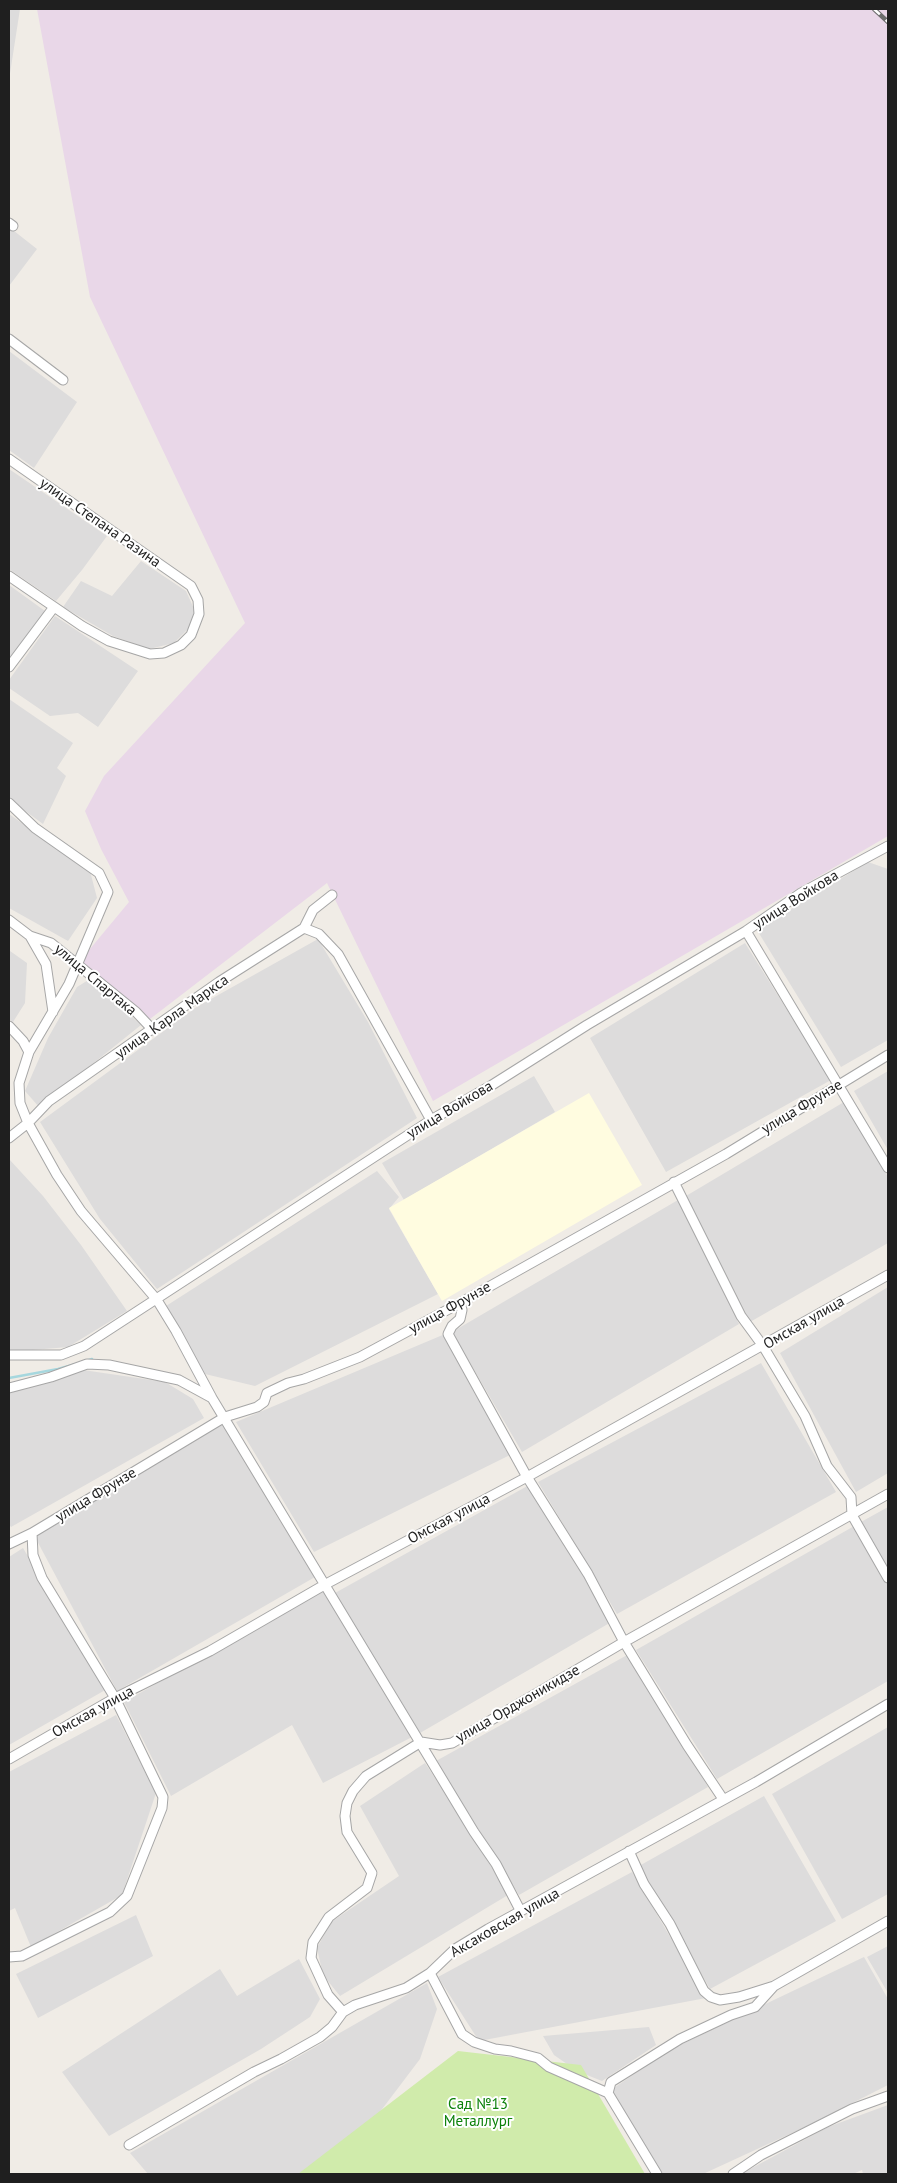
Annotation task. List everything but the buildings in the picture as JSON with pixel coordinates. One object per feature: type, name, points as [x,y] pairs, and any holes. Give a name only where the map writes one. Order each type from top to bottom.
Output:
[{"type":"street","points":[[9,339],[63,380]]},
{"type":"street","name":"улица Степана Разина","points":[[9,459],[191,586],[198,600],[199,614],[191,635],[181,645],[164,653],[150,654],[110,641],[82,626],[54,607]]},
{"type":"street","points":[[9,576],[54,607],[9,667]]},
{"type":"street","points":[[9,803],[36,828],[99,873],[108,892],[69,984],[29,1052],[19,1083],[20,1104],[28,1123],[56,1175],[81,1211],[157,1300],[199,1370],[212,1398],[474,1832],[496,1864],[520,1910]]},
{"type":"street","name":"улица Войкова","points":[[9,1355],[61,1355],[84,1346],[431,1120],[492,1085],[587,1025],[746,932],[801,893],[888,846]]},
{"type":"street","name":"улица Карла Маркса","points":[[9,1138],[28,1123],[49,1101],[219,982],[304,928],[313,910],[332,895]]},
{"type":"street","name":"улица Спартака","points":[[9,920],[30,936],[50,943],[136,1012],[153,1030]]},
{"type":"street","points":[[304,928],[319,934],[338,954],[431,1120]]},
{"type":"street","points":[[746,932],[888,1168]]},
{"type":"street","points":[[30,936],[46,964],[53,1012]]},
{"type":"street","points":[[9,1026],[23,1041],[29,1052]]},
{"type":"street","name":"улица Фрунзе","points":[[13,1542],[32,1533],[225,1417],[257,1407],[264,1402],[267,1393],[288,1383],[304,1379],[360,1357],[460,1304],[726,1154],[888,1055]]},
{"type":"street","points":[[674,1182],[741,1316],[763,1346],[805,1416],[827,1466],[851,1498],[852,1515],[888,1578]]},
{"type":"street","name":"Омская улица","points":[[9,1759],[115,1698],[210,1652],[326,1584],[527,1477],[888,1275]]},
{"type":"street","points":[[460,1304],[462,1310],[460,1320],[452,1326],[448,1334],[527,1477],[588,1574],[624,1642],[687,1745],[723,1799]]},
{"type":"street","points":[[9,1388],[51,1377],[87,1364],[110,1365],[179,1380],[212,1398]]},
{"type":"street","name":"улица Орджоникидзе","points":[[421,1742],[440,1745],[452,1743],[624,1642],[888,1494]]},
{"type":"street","points":[[9,1532],[13,1542]]},
{"type":"street","points":[[10,1957],[22,1956],[110,1912],[127,1896],[162,1808],[163,1798],[115,1698],[42,1578],[33,1555],[32,1533]]},
{"type":"street","name":"Аксаковская улица","points":[[129,2145],[254,2072],[320,2037],[332,2027],[343,2012],[355,2005],[406,1988],[430,1973],[455,1949],[520,1910],[555,1893],[723,1799],[888,1704]]},
{"type":"street","points":[[343,2012],[328,1996],[311,1958],[313,1942],[329,1917],[367,1888],[372,1873],[347,1832],[345,1816],[347,1803],[353,1791],[366,1776],[421,1742]]},
{"type":"street","points":[[629,1851],[644,1884],[670,1924],[704,1991],[711,1997],[720,2000],[740,1997],[774,1986],[888,1921]]},
{"type":"street","points":[[430,1973],[462,2034],[474,2042],[495,2049],[538,2058],[549,2067],[608,2092],[657,2174]]},
{"type":"street","points":[[608,2092],[611,2082],[680,2038],[731,2015],[755,2008],[774,1986]]},
{"type":"street","points":[[733,2174],[761,2155],[852,2109],[888,2096]]},
{"type":"shaded area","points":[[9,9],[20,9],[9,80]]},
{"type":"shaded area","points":[[37,9],[888,9],[888,836],[433,1101],[327,883],[150,1019],[80,961],[129,902],[101,849],[85,811],[104,776],[245,623],[90,297]]},
{"type":"shaded area","points":[[9,227],[37,249],[9,286]]},
{"type":"shaded area","points":[[9,351],[77,402],[34,468],[9,450]]},
{"type":"shaded area","points":[[9,469],[107,536],[56,601],[9,569]]},
{"type":"shaded area","points":[[141,561],[186,591],[195,611],[191,626],[174,643],[149,649],[113,636],[63,607],[81,581],[112,596]]},
{"type":"shaded area","points":[[9,585],[45,611],[9,659]]},
{"type":"shaded area","points":[[55,616],[138,671],[98,727],[78,713],[50,716],[9,688],[9,680]]},
{"type":"shaded area","points":[[9,699],[73,743],[57,768],[66,776],[43,824],[9,799]]},
{"type":"shaded area","points":[[9,814],[90,871],[97,898],[68,941],[9,908]]},
{"type":"shaded area","points":[[868,862],[888,869],[888,1040],[841,1067],[757,930]]},
{"type":"shaded area","points":[[318,939],[368,1022],[417,1118],[157,1289],[100,1219],[40,1122],[195,1008]]},
{"type":"shaded area","points":[[745,943],[831,1080],[666,1172],[590,1038]]},
{"type":"shaded area","points":[[9,946],[10,951],[27,963],[25,1003],[13,1022],[9,1019]]},
{"type":"shaded area","points":[[90,979],[141,1025],[39,1107],[25,1091],[48,1038],[77,987]]},
{"type":"shaded area","points":[[888,1071],[888,1150],[854,1091]]},
{"type":"shaded area","points":[[534,1076],[555,1112],[404,1200],[382,1163]]},
{"type":"shaded area","points":[[589,1093],[642,1185],[442,1301],[389,1208]]},
{"type":"shaded area","points":[[844,1102],[888,1177],[888,1243],[750,1322],[686,1196]]},
{"type":"shaded area","points":[[9,1159],[43,1196],[81,1245],[127,1311],[68,1347],[9,1352]]},
{"type":"shaded area","points":[[377,1171],[399,1197],[389,1209],[438,1294],[255,1386],[205,1374],[166,1306]]},
{"type":"shaded area","points":[[678,1200],[739,1324],[522,1452],[452,1332]]},
{"type":"shaded area","points":[[888,1287],[888,1473],[856,1492],[780,1353]]},
{"type":"shaded area","points":[[445,1334],[510,1455],[314,1552],[236,1422]]},
{"type":"shaded area","points":[[761,1363],[836,1492],[617,1614],[538,1482]]},
{"type":"shaded area","points":[[83,1370],[165,1382],[193,1399],[204,1418],[11,1527],[9,1524],[9,1391]]},
{"type":"shaded area","points":[[228,1421],[275,1513],[315,1577],[117,1691],[35,1537]]},
{"type":"shaded area","points":[[531,1484],[613,1621],[420,1733],[335,1593]]},
{"type":"shaded area","points":[[888,1507],[888,1569],[861,1522]]},
{"type":"shaded area","points":[[856,1525],[888,1583],[888,1681],[717,1779],[636,1650]]},
{"type":"shaded area","points":[[23,1548],[107,1689],[9,1745],[9,1557]]},
{"type":"shaded area","points":[[327,1587],[414,1736],[323,1783],[292,1725],[171,1796],[124,1702]]},
{"type":"shaded area","points":[[629,1654],[708,1787],[519,1895],[436,1761]]},
{"type":"shaded area","points":[[116,1715],[156,1793],[122,1895],[31,1947],[15,1908],[9,1911],[9,1772]]},
{"type":"shaded area","points":[[888,1727],[888,1894],[842,1919],[772,1794]]},
{"type":"shaded area","points":[[425,1763],[467,1826],[508,1895],[340,1996],[323,1975],[317,1948],[331,1922],[399,1876],[360,1806]]},
{"type":"shaded area","points":[[764,1796],[836,1921],[710,1989],[639,1866]]},
{"type":"shaded area","points":[[632,1872],[706,1998],[479,2041],[438,1977]]},
{"type":"shaded area","points":[[136,1915],[153,1956],[38,2018],[16,1974]]},
{"type":"shaded area","points":[[888,1946],[888,1993],[867,1957]]},
{"type":"shaded area","points":[[864,1957],[888,1999],[888,2085],[807,2126],[703,2174],[663,2174],[611,2090],[669,2050]]},
{"type":"shaded area","points":[[299,1959],[320,1999],[310,2017],[261,2049],[109,2136],[62,2072],[220,1969],[237,1996]]},
{"type":"shaded area","points":[[427,1983],[437,2009],[420,2059],[364,2133],[306,2174],[148,2174],[130,2153]]},
{"type":"shaded area","points":[[649,2027],[656,2045],[602,2081],[577,2071],[554,2055],[543,2036]]},
{"type":"shaded area","points":[[888,2105],[888,2174],[863,2174],[862,2170],[853,2174],[741,2174],[828,2127]]},
{"type":"green space","name":"Сад №13 Металлург","points":[[458,2051],[581,2065],[645,2174],[298,2174]]},
{"type":"waterway","points":[[86,1361],[92,1359]]},
{"type":"waterway","points":[[9,1378],[76,1364]]},
{"type":"railway","points":[[874,9],[888,22]]}]
